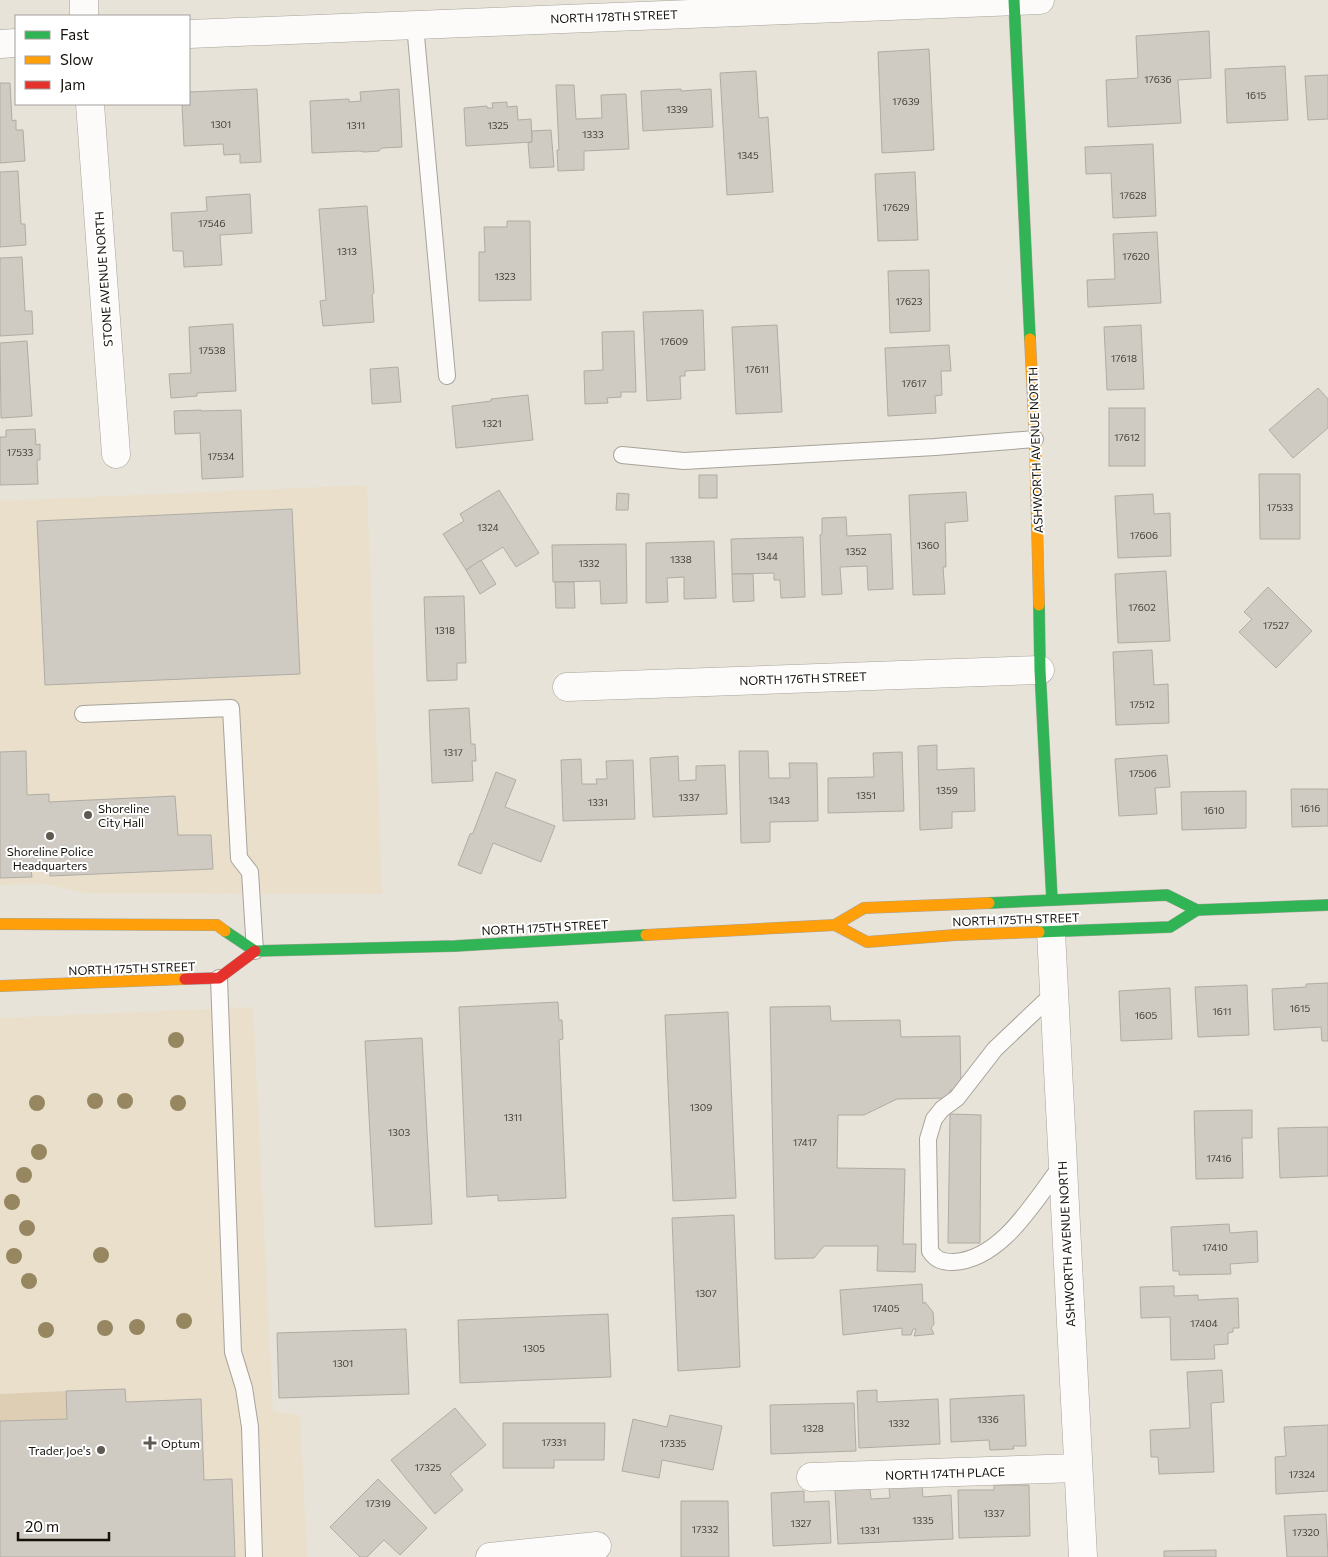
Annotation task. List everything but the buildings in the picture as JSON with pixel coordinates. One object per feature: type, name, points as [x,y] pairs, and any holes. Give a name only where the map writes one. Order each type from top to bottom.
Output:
[{"type":"main road","name":"ASHWORTH AVENUE NORTH","points":[[1023,0],[1036,439],[1040,670],[1052,900]]},
{"type":"main road","name":"NORTH 175TH STREET","points":[[255,951],[455,946],[835,925],[864,908],[1167,895],[1197,910],[1328,905]]},
{"type":"main road","name":"NORTH 175TH STREET","points":[[835,925],[867,942],[955,935],[1170,927],[1197,910]]},
{"type":"main road","points":[[0,924],[217,925],[255,951],[219,978]]},
{"type":"main road","name":"NORTH 175TH STREET","points":[[0,986],[219,978]]},
{"type":"street","points":[[84,0],[84,15]]},
{"type":"street","name":"NORTH 178TH STREET","points":[[190,34],[415,25],[520,10],[1023,0]]},
{"type":"street","points":[[0,44],[15,43]]},
{"type":"street","name":"STONE AVENUE NORTH","points":[[90,105],[116,454]]},
{"type":"street","name":"NORTH 176TH STREET","points":[[566,686],[1040,670]]},
{"type":"street","name":"ASHWORTH AVENUE NORTH","points":[[1051,932],[1083,1557]]},
{"type":"street","name":"NORTH 174TH PLACE","points":[[811,1477],[1078,1468]]},
{"type":"street","points":[[490,1557],[596,1546]]},
{"type":"lane","points":[[415,25],[447,376]]},
{"type":"lane","points":[[622,455],[684,460],[935,447],[1036,439]]},
{"type":"lane","points":[[83,714],[231,708],[239,858],[250,872],[255,951]]},
{"type":"lane","points":[[219,978],[233,1352],[244,1388],[250,1427],[254,1557]]},
{"type":"lane","points":[[1054,993],[995,1049],[957,1098],[942,1109],[934,1119],[928,1139],[930,1251],[934,1258],[944,1262],[966,1262],[990,1250],[1010,1232],[1062,1165]]},
{"type":"shaded area","points":[[367,485],[382,894],[84,893],[47,884],[0,885],[0,501]]},
{"type":"shaded area","points":[[253,1007],[273,1412],[300,1415],[307,1557],[0,1557],[0,1018]]},
{"type":"shaded area","points":[[66,1391],[67,1419],[0,1421],[0,1394]]},
{"type":"traffic: fast","points":[[1014,0],[1030,339]]},
{"type":"traffic: fast","points":[[1039,605],[1040,670],[1052,900]]},
{"type":"traffic: fast","points":[[989,903],[1167,895],[1197,910],[1328,905]]},
{"type":"traffic: fast","points":[[1039,932],[1170,927],[1197,910]]},
{"type":"traffic: fast","points":[[225,931],[255,951],[455,946],[646,935]]},
{"type":"traffic: slow","points":[[1030,339],[1035,439],[1039,605]]},
{"type":"traffic: slow","points":[[646,935],[835,925],[864,908],[989,903]]},
{"type":"traffic: slow","points":[[0,924],[217,925],[225,931]]},
{"type":"traffic: slow","points":[[835,925],[867,942],[955,935],[1039,932]]},
{"type":"traffic: slow","points":[[0,986],[185,979]]},
{"type":"traffic: jam","points":[[185,979],[219,978],[255,951]]},
{"type":"place","name":"Shoreline City Hall","points":[[88,815]]},
{"type":"place","name":"Shoreline Police Headquarters","points":[[50,836]]},
{"type":"place","name":"Optum","points":[[150,1443]]},
{"type":"place","name":"Trader Joe's","points":[[101,1450]]}]
